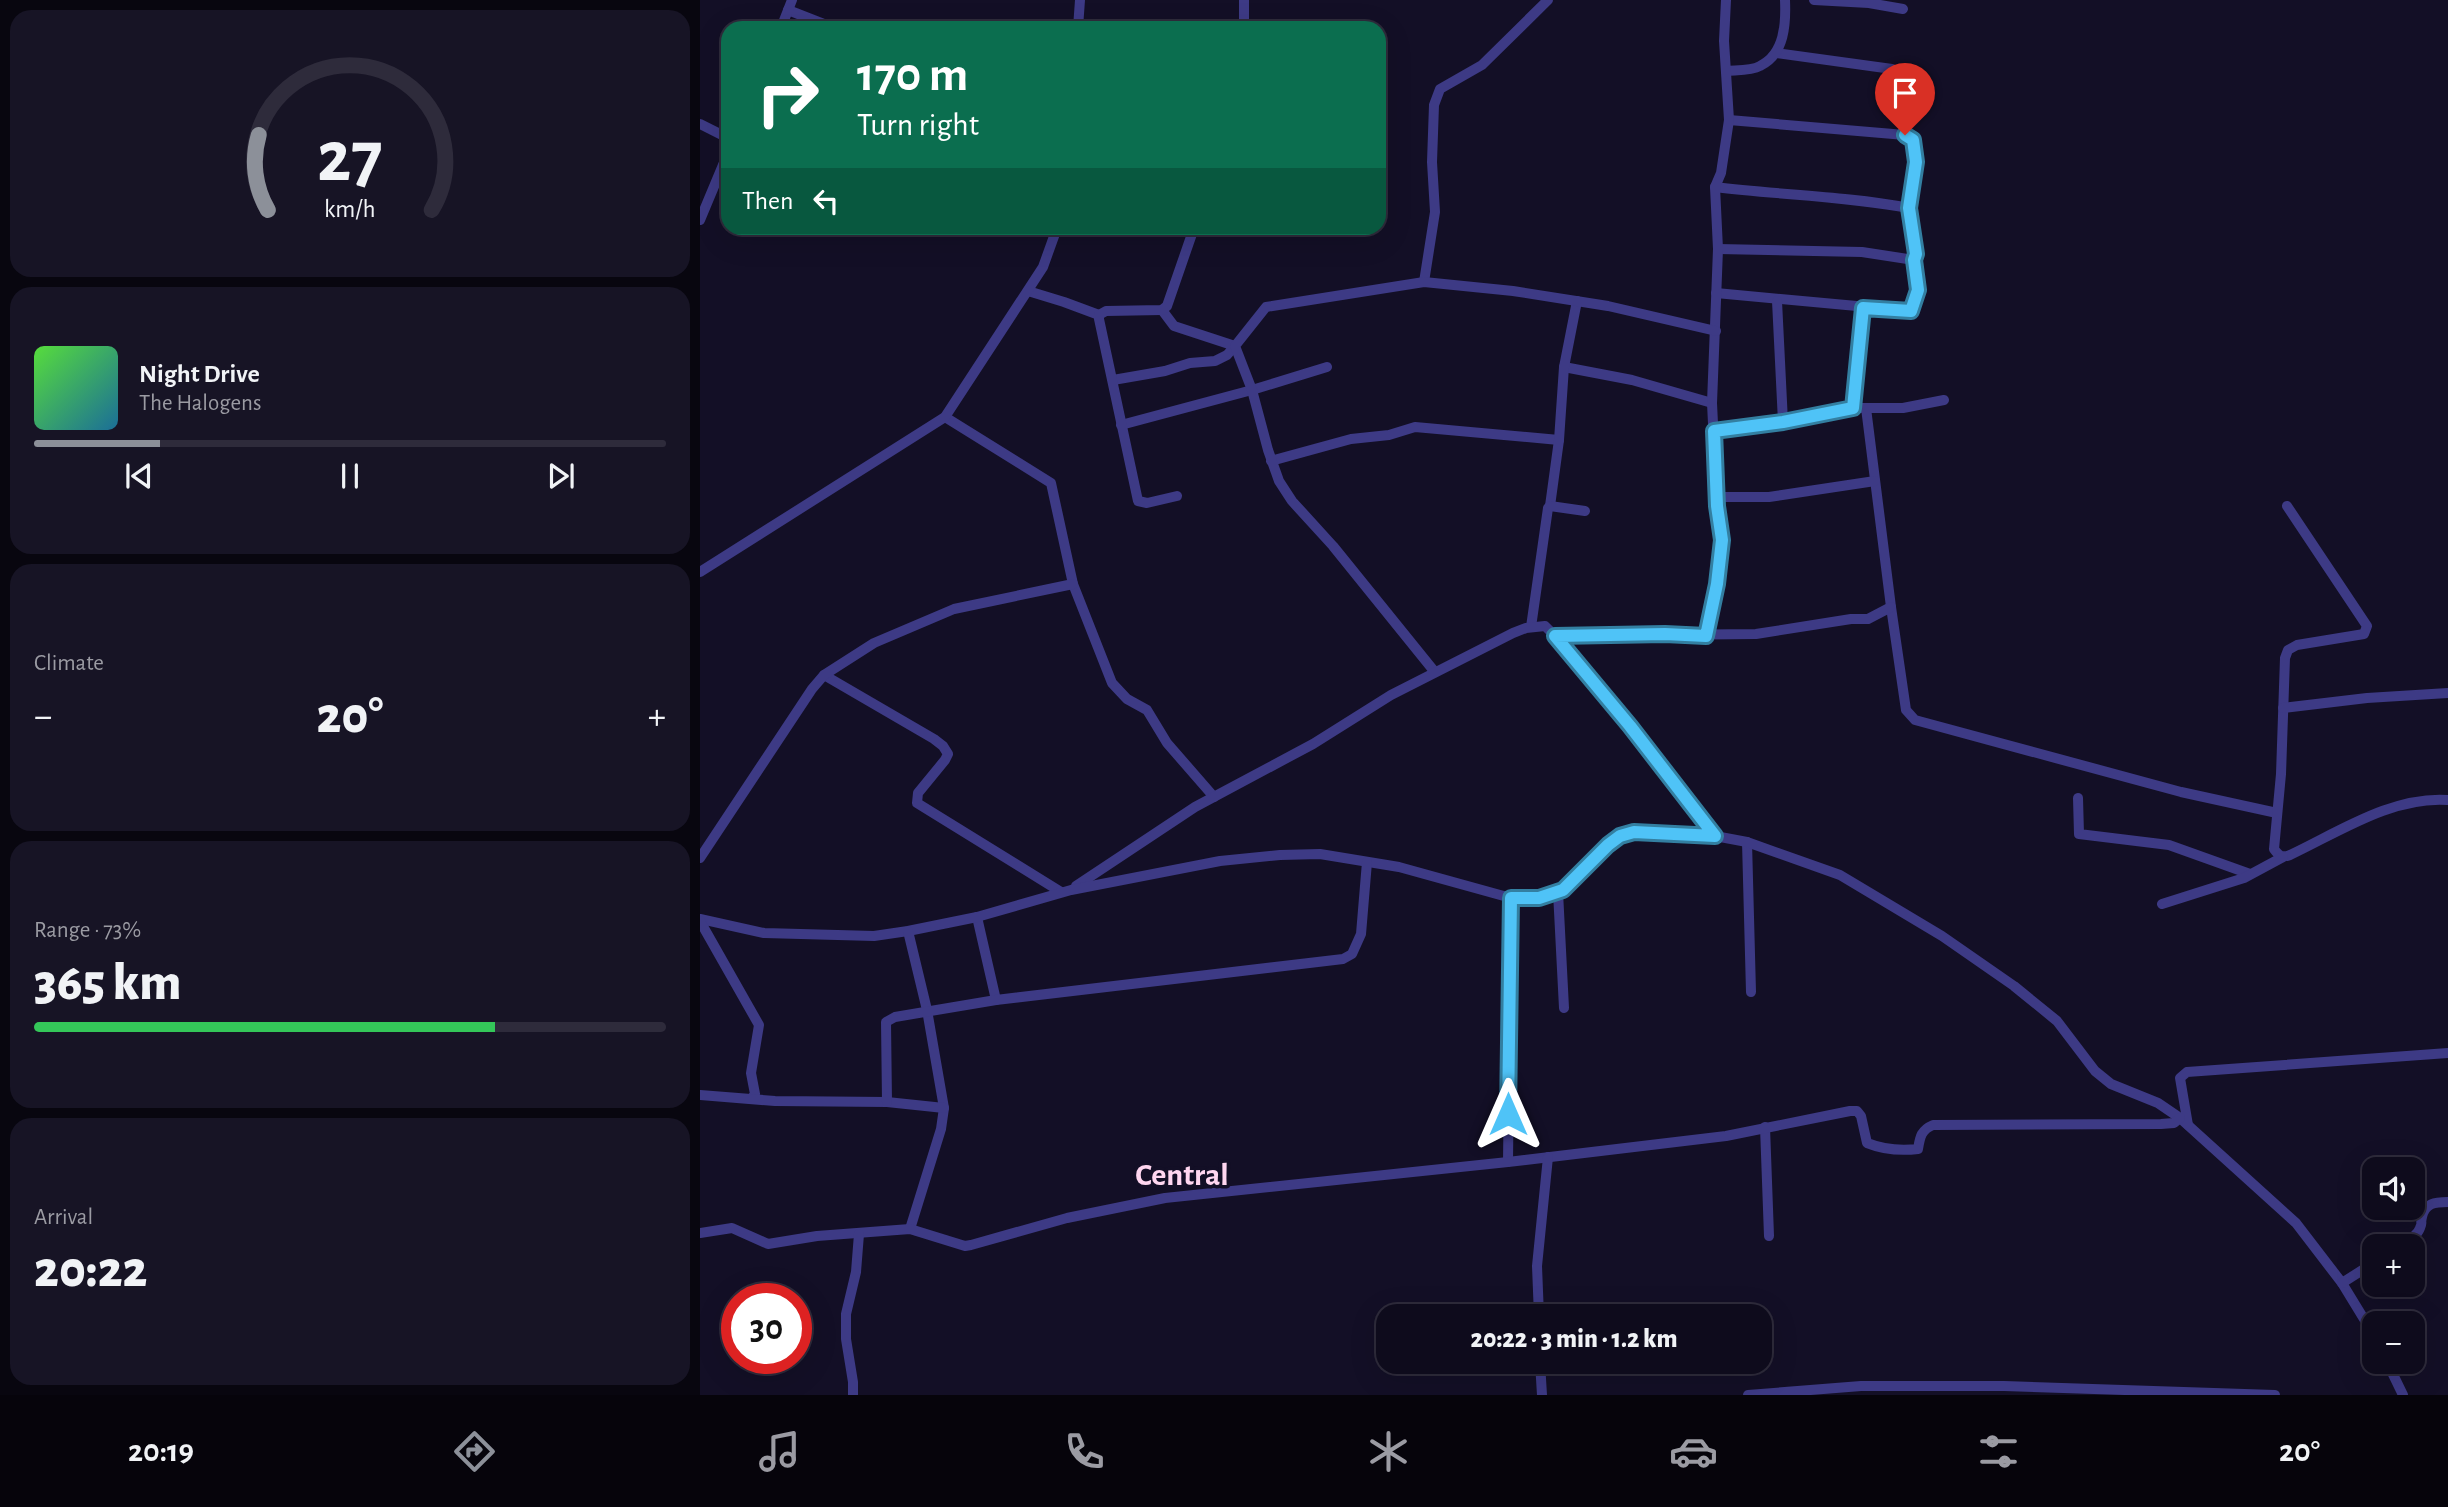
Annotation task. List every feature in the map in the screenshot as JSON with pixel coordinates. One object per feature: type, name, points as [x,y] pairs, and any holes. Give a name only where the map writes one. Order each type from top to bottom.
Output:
[{"type":"street","points":[[778,0],[820,21]]},
{"type":"street","points":[[1078,21],[1080,0]]},
{"type":"street","points":[[1244,0],[1244,21]]},
{"type":"street","points":[[1424,282],[1429,238],[1436,212],[1432,162],[1436,95],[1440,89],[1482,65],[1548,0]]},
{"type":"street","points":[[1706,636],[1717,584],[1722,540],[1716,497],[1712,403],[1718,249],[1715,187],[1721,173],[1729,120],[1724,41],[1726,0]]},
{"type":"street","points":[[1726,71],[1762,65],[1776,53],[1786,25],[1785,0]]},
{"type":"street","points":[[1814,0],[1869,3],[1903,9]]},
{"type":"street","points":[[1776,53],[1892,69]]},
{"type":"street","points":[[1716,293],[1777,301],[1911,311],[1918,290],[1909,208],[1916,162],[1913,140],[1905,135],[1729,120]]},
{"type":"street","points":[[700,124],[721,134]]},
{"type":"street","points":[[700,220],[721,170]]},
{"type":"street","points":[[1715,187],[1782,195],[1859,199],[1909,208]]},
{"type":"street","points":[[700,572],[945,417],[1043,268],[1055,235]]},
{"type":"street","points":[[1163,310],[1172,296],[1192,235]]},
{"type":"street","points":[[1718,249],[1862,252],[1914,260]]},
{"type":"street","points":[[1114,380],[1165,372],[1190,363],[1215,361],[1227,355],[1266,307],[1424,282],[1513,291],[1716,331]]},
{"type":"street","points":[[1028,291],[1099,315]]},
{"type":"street","points":[[1777,301],[1783,422]]},
{"type":"street","points":[[1531,627],[1559,440],[1564,367],[1577,302]]},
{"type":"street","points":[[1853,408],[1863,308]]},
{"type":"street","points":[[1163,310],[1174,326],[1235,346]]},
{"type":"street","points":[[1099,315],[1106,311],[1163,310]]},
{"type":"street","points":[[1099,315],[1138,501],[1147,503],[1177,496]]},
{"type":"street","points":[[1235,346],[1252,390],[1279,481],[1292,501],[1333,546],[1434,671]]},
{"type":"street","points":[[1121,425],[1327,367]]},
{"type":"street","points":[[1564,367],[1632,380],[1712,403]]},
{"type":"street","points":[[1714,431],[1783,422],[1853,408],[1903,408],[1944,400]]},
{"type":"street","points":[[1866,408],[1906,710],[1915,720],[2181,792],[2277,813]]},
{"type":"street","points":[[945,417],[1049,481],[1073,584],[1112,683],[1127,699],[1147,709],[1167,743],[1214,797]]},
{"type":"street","points":[[1271,461],[1351,439],[1389,435],[1415,427],[1559,440]]},
{"type":"street","points":[[1716,497],[1769,497],[1875,481]]},
{"type":"street","points":[[1550,506],[1586,511]]},
{"type":"street","points":[[2283,857],[2274,849],[2281,774],[2285,658],[2288,650],[2297,645],[2364,634],[2367,631],[2367,626],[2287,506]]},
{"type":"street","points":[[700,858],[824,674],[874,643],[954,609],[1073,584]]},
{"type":"street","points":[[1555,636],[1756,634],[1851,619],[1868,619],[1891,607]]},
{"type":"street","points":[[1066,891],[1214,797],[1313,744],[1391,695],[1434,671],[1531,627],[1545,626],[1555,636],[1630,726],[1715,836]]},
{"type":"street","points":[[824,674],[934,739],[946,749],[945,760],[918,793],[917,803],[1066,891]]},
{"type":"street","points":[[2283,708],[2448,692]]},
{"type":"street","points":[[2078,798],[2079,834],[2169,845],[2250,874]]},
{"type":"street","points":[[2162,904],[2250,874],[2389,808],[2430,798],[2448,800]]},
{"type":"street","points":[[700,920],[764,933],[874,936],[977,917],[1066,891],[1220,861],[1280,855],[1320,854],[1399,867],[1511,898],[1539,898],[1563,890],[1608,845],[1620,836],[1634,832],[1715,836],[1747,842],[1840,875],[1942,936],[2014,986],[2057,1021],[2095,1070],[2111,1084],[2158,1104],[2184,1122],[2296,1223],[2342,1283],[2362,1316]]},
{"type":"street","points":[[1747,842],[1751,992]]},
{"type":"street","points":[[887,1102],[886,1022],[895,1017],[996,1000],[1343,959],[1352,954],[1359,943],[1367,862]]},
{"type":"street","points":[[1558,891],[1564,1008]]},
{"type":"street","points":[[1507,1162],[1511,898]]},
{"type":"street","points":[[977,917],[996,1000]]},
{"type":"street","points":[[700,920],[759,1024],[751,1073],[755,1094],[752,1098]]},
{"type":"street","points":[[908,931],[927,1010],[944,1108],[941,1129],[910,1229]]},
{"type":"street","points":[[2184,1122],[2180,1078],[2187,1072],[2448,1053]]},
{"type":"street","points":[[700,1094],[775,1101],[887,1102],[944,1108]]},
{"type":"street","points":[[700,1233],[732,1228],[768,1244],[817,1236],[910,1229],[971,1245],[1067,1218],[1165,1198],[1726,1136],[1832,1113],[1857,1111],[1861,1116],[1867,1143],[1875,1147],[1908,1150],[1918,1149],[1921,1134],[1933,1125],[2184,1122]]},
{"type":"street","points":[[1765,1128],[1769,1236]]},
{"type":"street","points":[[1539,1304],[1537,1266],[1548,1157]]},
{"type":"street","points":[[2417,1234],[2427,1206],[2434,1202],[2448,1202]]},
{"type":"street","points":[[853,1395],[846,1339],[846,1314],[856,1272],[859,1234]]},
{"type":"street","points":[[2342,1283],[2362,1270]]},
{"type":"street","points":[[1541,1374],[1542,1395]]},
{"type":"street","points":[[2393,1374],[2403,1395]]},
{"type":"street","points":[[1748,1395],[1861,1386],[2004,1386],[2275,1395]]},
{"type":"district","name":"Central","points":[[1182,1175]]},
{"type":"route","points":[[1508,1114],[1511,898],[1539,898],[1563,890],[1620,836],[1634,832],[1715,836],[1630,726],[1555,636],[1706,636],[1717,584],[1722,540],[1717,506],[1714,431],[1783,422],[1853,408],[1863,308],[1911,311],[1918,290],[1909,208],[1916,162],[1913,140],[1905,135]]}]
